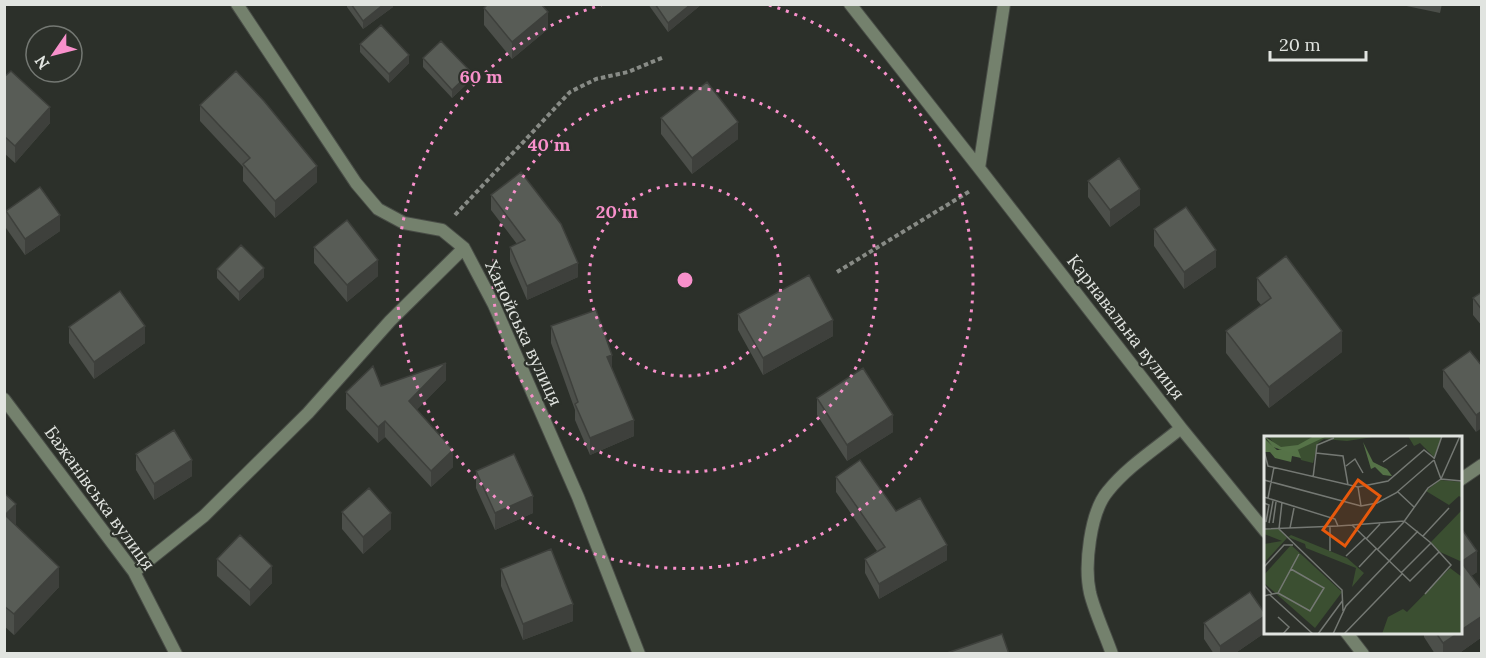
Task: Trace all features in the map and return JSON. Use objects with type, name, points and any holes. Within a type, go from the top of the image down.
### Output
[{"type":"street","name":"Ханойська вулиця","points":[[237,4],[356,183],[378,209],[404,223],[442,230],[464,248],[494,305],[579,497],[639,654]]},
{"type":"street","name":"Карнавальна вулиця","points":[[850,4],[1181,428],[1129,470],[1106,492],[1094,519],[1088,556],[1090,592],[1112,654]]},
{"type":"street","points":[[979,168],[1004,4]]},
{"type":"street","points":[[135,573],[204,516],[308,414],[390,321],[464,248]]},
{"type":"street","name":"Бажанівська вулиця","points":[[4,399],[135,573],[176,654]]},
{"type":"street","points":[[1181,428],[1264,530]]},
{"type":"street","points":[[1462,479],[1482,465]]},
{"type":"street","points":[[1347,634],[1363,654]]},
{"type":"path","points":[[442,230],[570,92],[596,79],[628,72],[664,57]]},
{"type":"path","points":[[837,272],[989,180]]},
{"type":"building","points":[[351,4],[384,4],[363,21]]},
{"type":"building","points":[[488,4],[541,4],[548,12],[512,42],[484,8]]},
{"type":"building","points":[[655,4],[691,4],[668,23]]},
{"type":"building","points":[[381,25],[409,55],[389,74],[360,44]]},
{"type":"building","points":[[441,41],[471,72],[452,90],[423,58]]},
{"type":"building","points":[[11,71],[50,107],[15,146],[4,136],[4,77]]},
{"type":"building","points":[[236,71],[264,101],[317,166],[275,201],[243,164],[250,158],[200,105]]},
{"type":"building","points":[[707,82],[738,122],[692,158],[661,118]]},
{"type":"building","points":[[1119,158],[1140,189],[1110,210],[1088,181]]},
{"type":"building","points":[[521,172],[561,224],[578,263],[527,286],[510,247],[525,240],[491,195]]},
{"type":"building","points":[[40,187],[60,215],[25,239],[6,211]]},
{"type":"building","points":[[1186,207],[1216,250],[1184,272],[1154,229]]},
{"type":"building","points":[[347,220],[378,260],[347,285],[314,247]]},
{"type":"building","points":[[241,245],[264,268],[239,292],[217,269]]},
{"type":"building","points":[[1286,256],[1342,331],[1269,387],[1226,331],[1271,298],[1257,278]]},
{"type":"building","points":[[809,275],[833,320],[763,358],[738,314]]},
{"type":"building","points":[[120,291],[145,326],[94,362],[69,327]]},
{"type":"building","points":[[1482,292],[1482,310],[1473,298]]},
{"type":"building","points":[[596,310],[612,355],[607,357],[634,420],[590,438],[575,404],[578,402],[551,326]]},
{"type":"building","points":[[1470,351],[1482,366],[1482,411],[1476,415],[1443,370]]},
{"type":"building","points":[[446,363],[409,401],[453,450],[431,471],[385,421],[378,427],[346,392],[373,366],[381,386]]},
{"type":"building","points":[[863,368],[893,415],[847,445],[817,398]]},
{"type":"building","points":[[174,430],[192,460],[154,484],[136,454]]},
{"type":"building","points":[[514,454],[533,496],[495,513],[476,471]]},
{"type":"building","points":[[860,460],[896,511],[920,498],[947,545],[879,584],[865,559],[885,547],[836,477]]},
{"type":"building","points":[[369,488],[391,513],[363,537],[342,512]]},
{"type":"building","points":[[4,493],[16,504],[5,515],[59,567],[14,614],[4,606]]},
{"type":"building","points":[[1462,529],[1477,551],[1462,561]]},
{"type":"building","points":[[240,535],[272,566],[250,590],[217,559]]},
{"type":"building","points":[[551,549],[573,604],[523,624],[501,569]]},
{"type":"building","points":[[1462,563],[1482,590],[1482,616],[1462,629]]},
{"type":"building","points":[[1250,592],[1264,612],[1264,616],[1220,646],[1204,623]]},
{"type":"building","points":[[1002,634],[1009,654],[944,654]]},
{"type":"building","points":[[1437,634],[1456,634],[1443,643]]}]
